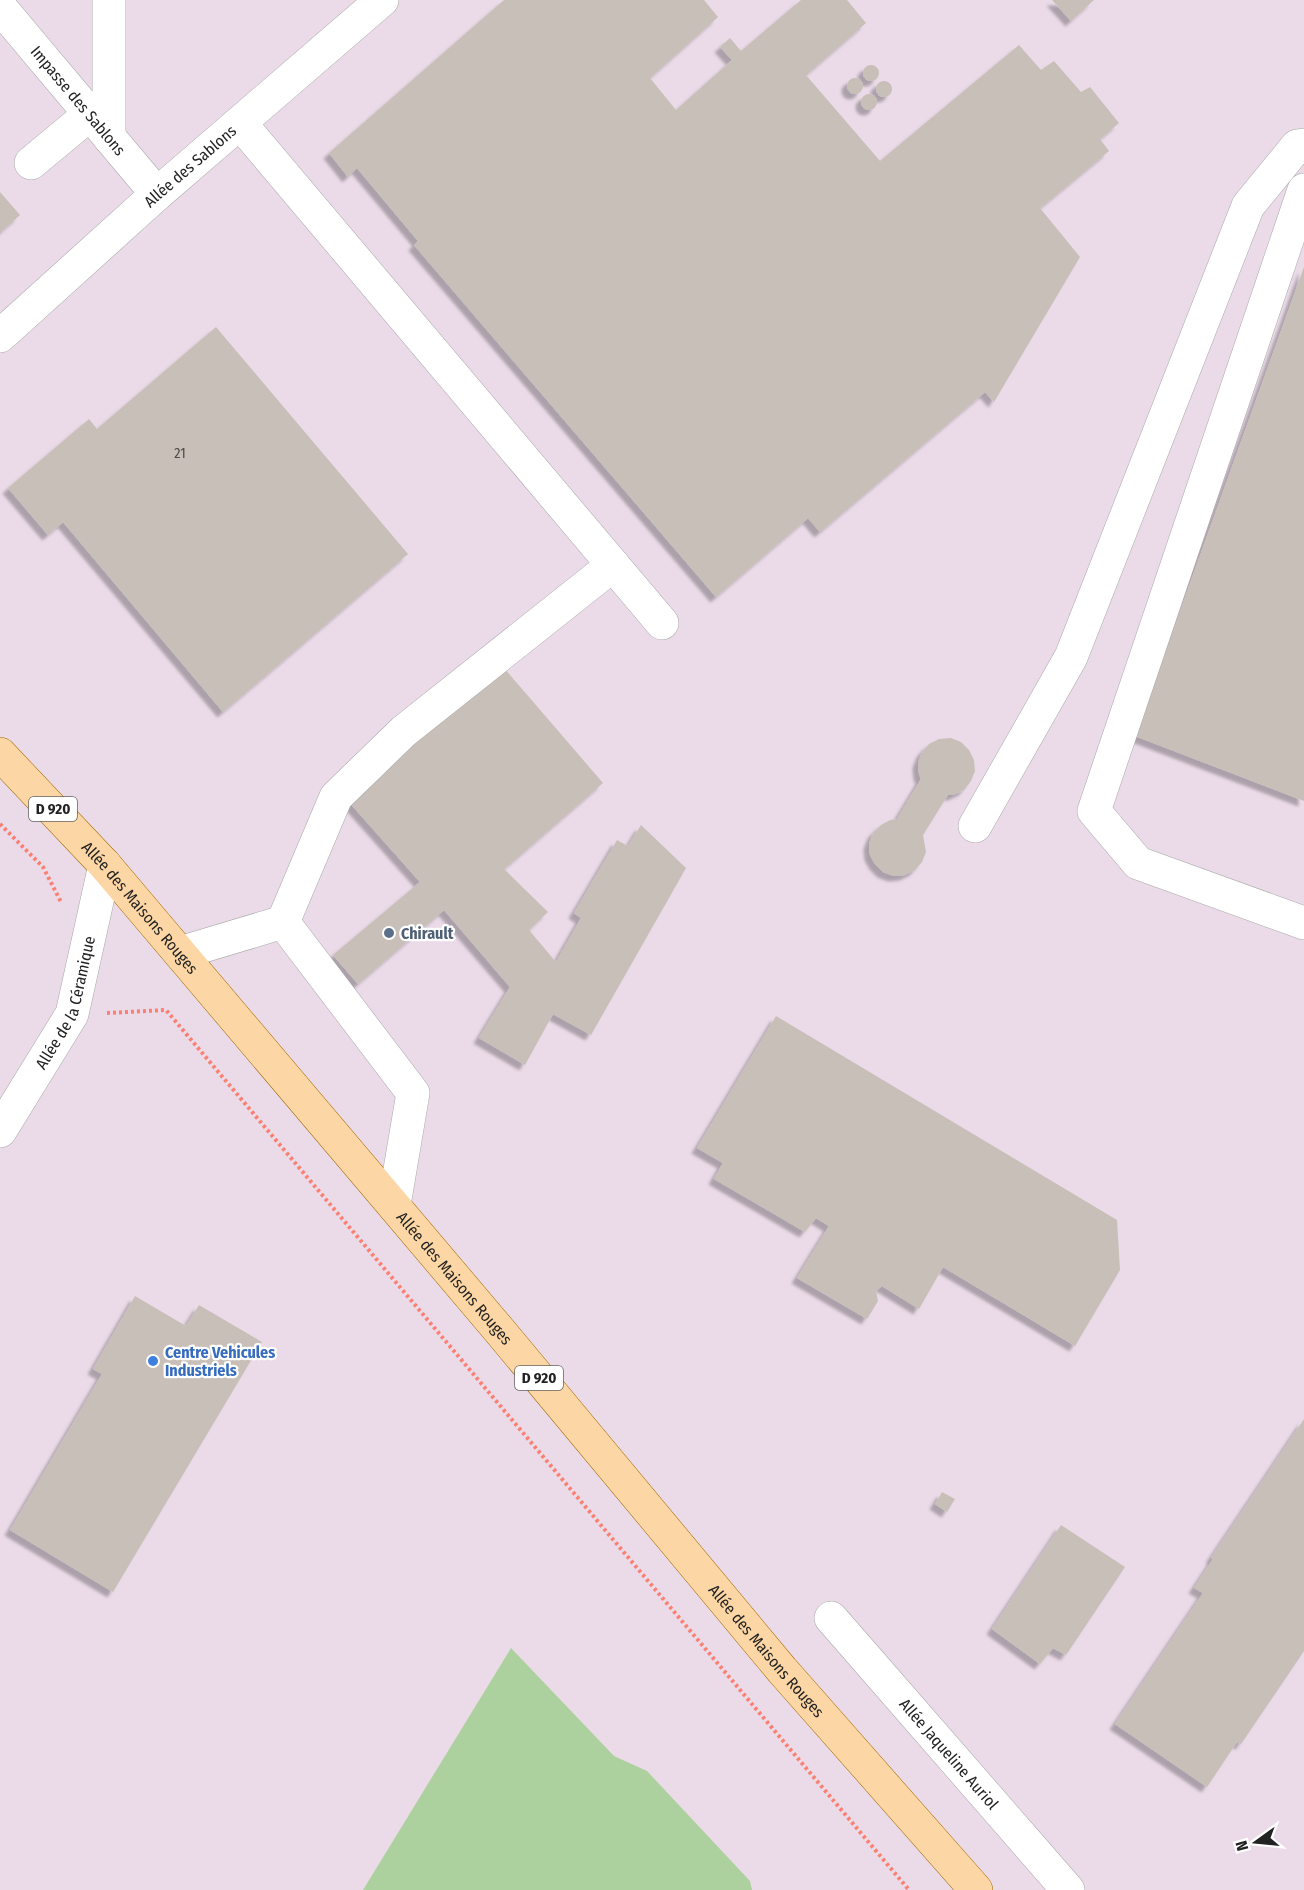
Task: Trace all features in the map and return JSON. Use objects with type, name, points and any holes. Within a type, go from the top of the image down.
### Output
[{"type":"main road","name":"Allée des Maisons Rouges","points":[[0,754],[105,864],[782,1670],[976,1890]]},
{"type":"street","points":[[31,163],[100,125],[109,0]]},
{"type":"street","name":"Allée des Sablons","points":[[0,336],[157,194],[382,0]]},
{"type":"street","name":"Impasse des Sablons","points":[[0,7],[157,194]]},
{"type":"street","points":[[240,123],[662,623]]},
{"type":"street","points":[[975,826],[1071,657],[1248,206],[1297,146],[1304,145]]},
{"type":"street","points":[[1304,190],[1095,811],[1138,863],[1304,923]]},
{"type":"street","points":[[283,922],[336,797],[404,731],[613,565]]},
{"type":"street","name":"Allée de la Céramique","points":[[0,1131],[72,1014],[105,864]]},
{"type":"street","points":[[180,953],[283,922]]},
{"type":"street","points":[[283,922],[413,1093],[394,1206]]},
{"type":"street","name":"Allée Jaqueline Auriol","points":[[831,1618],[1068,1890]]},
{"type":"path","points":[[0,824],[42,867],[64,908]]},
{"type":"path","points":[[72,1014],[166,1010],[909,1890]]},
{"type":"shaded area","points":[[0,0],[1304,0],[1304,1890],[0,1890]]},
{"type":"green space","points":[[511,1648],[614,1756],[647,1771],[750,1881],[752,1890],[363,1890]]},
{"type":"building","points":[[504,0],[704,0],[718,17],[650,78],[676,110],[732,60],[720,47],[730,38],[741,51],[801,0],[847,0],[866,23],[806,75],[880,161],[1019,45],[1041,70],[1054,61],[1081,92],[1090,87],[1119,123],[1100,139],[1109,151],[1040,208],[1080,257],[994,402],[985,392],[820,532],[808,518],[716,597],[414,245],[418,241],[357,168],[348,177],[329,153]]},
{"type":"building","points":[[1052,0],[1094,0],[1071,21]]},
{"type":"building","points":[[871,65],[879,73],[871,81],[863,73]]},
{"type":"building","points":[[855,78],[863,86],[855,94],[847,86]]},
{"type":"building","points":[[884,81],[892,89],[884,97],[876,89]]},
{"type":"building","points":[[869,94],[877,102],[869,110],[861,102]]},
{"type":"building","points":[[0,192],[20,215],[0,233]]},
{"type":"building","points":[[1304,267],[1304,801],[1135,736]]},
{"type":"building","points":[[216,327],[408,554],[223,712],[63,522],[48,535],[8,488],[89,419],[97,429]]},
{"type":"building","points":[[504,668],[603,783],[504,869],[548,912],[529,930],[556,962],[581,918],[574,913],[617,840],[628,846],[641,825],[686,868],[591,1035],[553,1014],[525,1065],[479,1038],[510,987],[444,910],[358,984],[333,955],[420,882],[348,801]]},
{"type":"building","points":[[951,738],[961,742],[969,750],[974,760],[975,771],[971,781],[964,790],[948,795],[923,835],[926,852],[922,862],[915,870],[905,875],[894,876],[883,872],[870,855],[869,844],[873,833],[881,825],[897,819],[921,779],[918,763],[922,752],[929,744],[939,739]]},
{"type":"building","points":[[776,1016],[1117,1220],[1120,1270],[1075,1346],[943,1267],[919,1309],[882,1286],[876,1291],[878,1301],[867,1319],[797,1278],[829,1226],[816,1218],[805,1232],[714,1179],[723,1163],[697,1148]]},
{"type":"building","points":[[135,1296],[186,1326],[199,1305],[262,1342],[113,1592],[10,1530],[102,1374],[93,1369]]},
{"type":"building","points":[[1304,1419],[1304,1651],[1241,1744],[1237,1742],[1207,1787],[1115,1724],[1203,1593],[1194,1588],[1213,1559],[1211,1558]]},
{"type":"building","points":[[942,1492],[955,1499],[947,1512],[935,1504]]},
{"type":"building","points":[[1061,1525],[1125,1567],[1066,1655],[1053,1648],[1040,1664],[992,1629]]},
{"type":"place","name":"Chirault","points":[[389,933]]},
{"type":"place","name":"Centre Vehicules Industriels","points":[[153,1361]]}]
